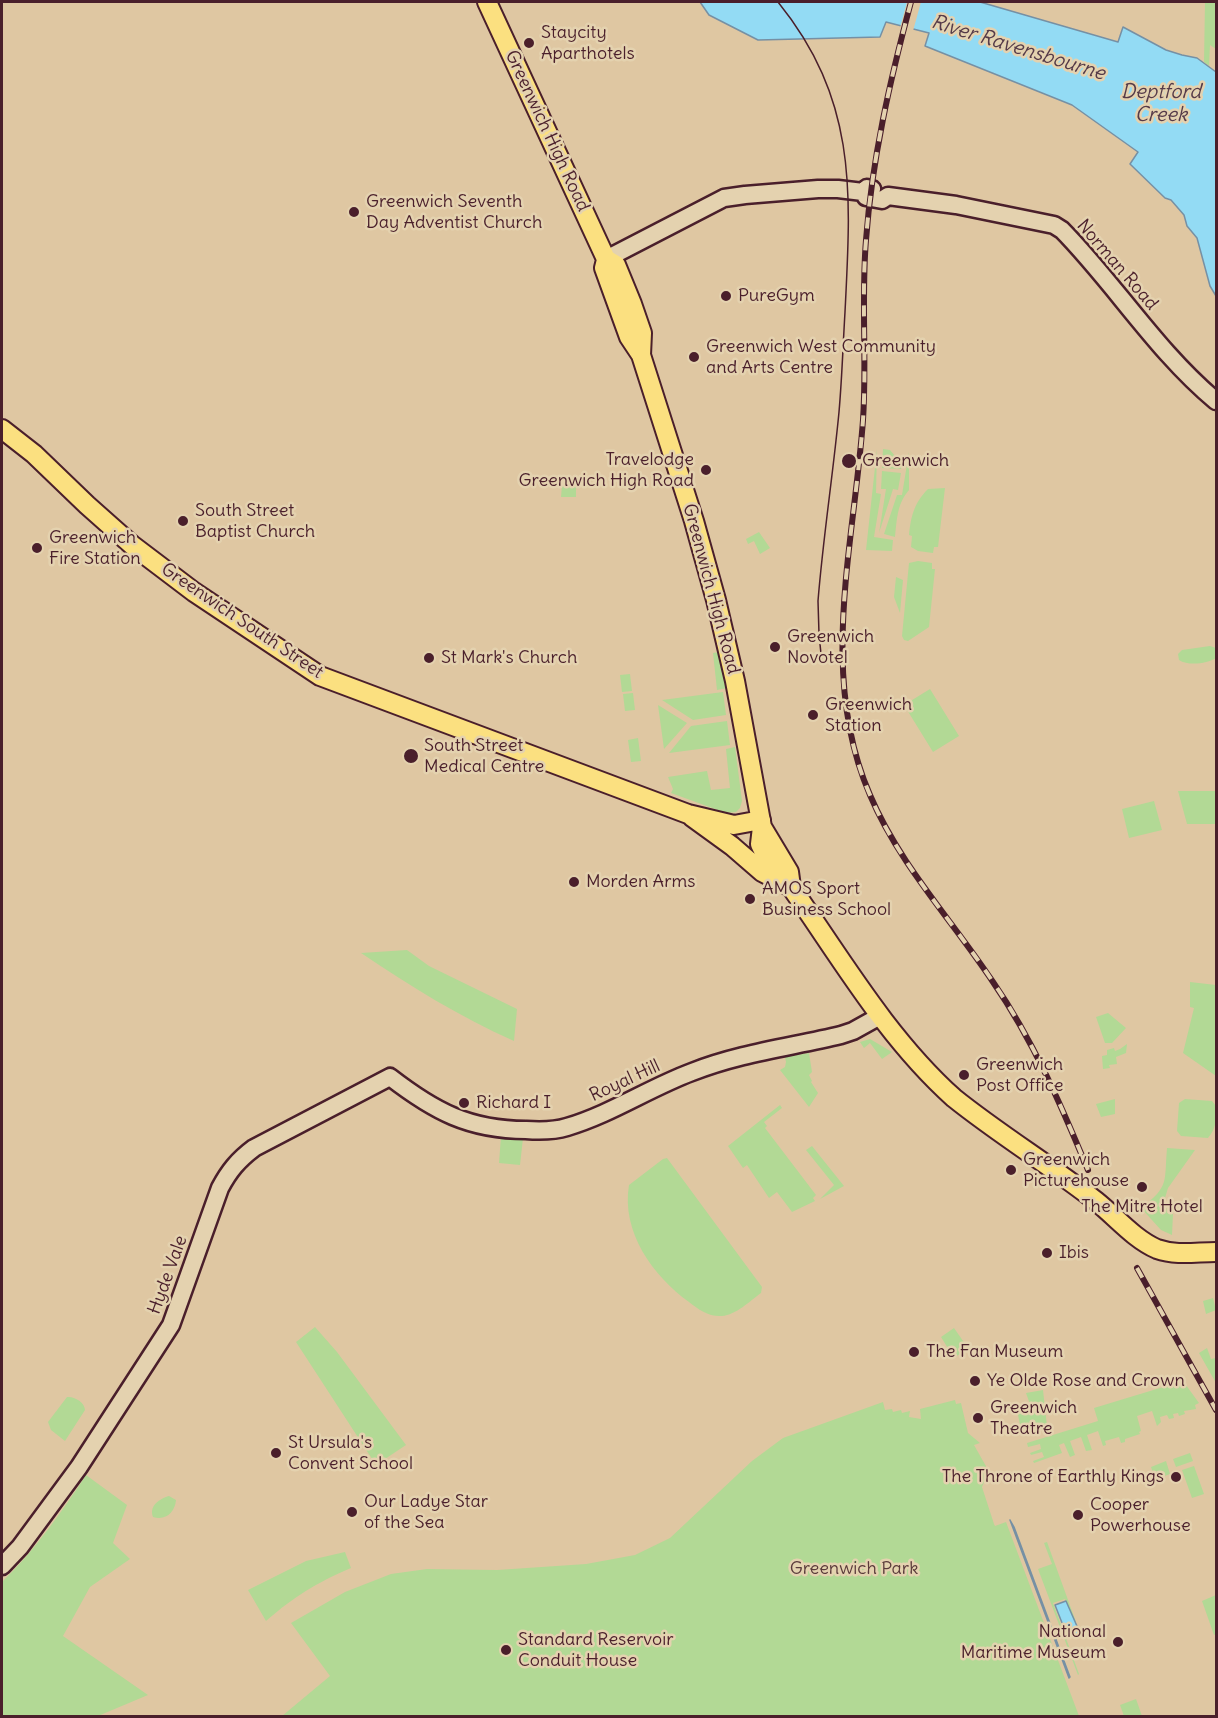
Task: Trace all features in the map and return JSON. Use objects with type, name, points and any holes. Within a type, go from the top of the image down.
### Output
[{"type":"main road","name":"Greenwich High Road","points":[[487,2],[606,259],[616,265],[642,333],[641,355],[694,521],[733,669],[761,830],[789,872],[785,884],[880,1016],[917,1061],[954,1098],[1089,1196],[1155,1248],[1184,1254],[1216,1252]]},
{"type":"main road","name":"Norman Road","points":[[606,259],[724,198],[818,189],[863,192],[867,188],[884,190],[888,196],[956,206],[1054,225],[1062,230],[1138,319],[1216,401]]},
{"type":"main road","name":"Greenwich South Street","points":[[2,429],[33,454],[140,552],[222,611],[320,676],[688,814],[761,830]]},
{"type":"main road","name":"Greenwich South Street","points":[[688,814],[732,846],[762,872],[785,884]]},
{"type":"main road","points":[[732,846],[750,847],[761,830]]},
{"type":"main road","name":"Royal Hill","points":[[390,1077],[418,1098],[451,1117],[497,1129],[554,1130],[608,1112],[692,1072],[752,1053],[842,1035],[880,1016]]},
{"type":"main road","name":"Hyde Vale","points":[[2,1566],[43,1519],[171,1325],[220,1188],[229,1171],[238,1160],[254,1148],[390,1077]]},
{"type":"green space","points":[[1205,2],[1216,2],[1216,49],[1210,45],[1209,66],[1204,62]]},
{"type":"green space","points":[[877,449],[876,493],[881,494],[874,537],[893,540],[892,551],[866,550]]},
{"type":"green space","points":[[883,449],[890,450],[895,456],[903,457],[901,469],[882,468]]},
{"type":"green space","points":[[909,452],[909,490],[900,506],[895,537],[884,534],[897,495],[902,495]]},
{"type":"green space","points":[[882,471],[901,473],[898,490],[893,489],[879,533],[886,489],[881,489]]},
{"type":"green space","points":[[573,482],[576,487],[576,497],[561,497],[562,485]]},
{"type":"green space","points":[[945,488],[938,547],[934,547],[933,553],[918,551],[911,547],[912,536],[909,535],[914,510],[919,499],[928,489]]},
{"type":"green space","points":[[759,532],[770,548],[760,554],[754,541],[748,544],[746,539]]},
{"type":"green space","points":[[918,561],[932,563],[932,569],[935,569],[929,627],[908,641],[902,636],[909,563]]},
{"type":"green space","points":[[896,577],[903,580],[900,613],[894,597]]},
{"type":"green space","points":[[1210,646],[1216,648],[1216,658],[1212,660],[1192,664],[1179,660],[1178,654],[1182,650]]},
{"type":"green space","points":[[719,652],[727,688],[717,690],[713,653]]},
{"type":"green space","points":[[630,674],[632,691],[622,692],[620,675]]},
{"type":"green space","points":[[930,689],[959,736],[933,752],[904,705]]},
{"type":"green space","points":[[723,692],[726,715],[693,720],[662,700]]},
{"type":"green space","points":[[633,693],[635,710],[625,711],[623,694]]},
{"type":"green space","points":[[658,705],[687,723],[664,749]]},
{"type":"green space","points":[[727,721],[730,745],[669,753],[691,726]]},
{"type":"green space","points":[[638,738],[641,761],[631,762],[628,740]]},
{"type":"green space","points":[[735,747],[742,801],[736,812],[726,813],[671,793],[673,789],[668,777],[707,771],[711,790],[730,788],[726,749]]},
{"type":"green space","points":[[1178,791],[1216,791],[1216,824],[1187,824]]},
{"type":"green space","points":[[1154,801],[1162,830],[1129,838],[1122,809]]},
{"type":"green space","points":[[407,950],[429,966],[517,1009],[514,1041],[474,1022],[361,953]]},
{"type":"green space","points":[[1190,982],[1216,985],[1216,1076],[1183,1053],[1194,1008],[1190,1007]]},
{"type":"green space","points":[[1108,1013],[1126,1028],[1112,1043],[1105,1043],[1096,1017]]},
{"type":"green space","points":[[870,1039],[892,1052],[882,1059],[870,1043],[864,1048],[860,1042]]},
{"type":"green space","points":[[1127,1044],[1126,1053],[1116,1057],[1117,1064],[1103,1069],[1102,1056],[1107,1055],[1107,1050],[1114,1048],[1115,1051]]},
{"type":"green space","points":[[809,1053],[812,1072],[809,1075],[818,1093],[809,1107],[780,1070],[785,1067],[785,1057]]},
{"type":"green space","points":[[1115,1099],[1115,1114],[1101,1117],[1096,1104]]},
{"type":"green space","points":[[1185,1099],[1212,1101],[1216,1106],[1215,1124],[1208,1138],[1181,1136],[1177,1131],[1179,1103]]},
{"type":"green space","points":[[780,1105],[782,1108],[764,1122],[767,1126],[765,1128],[816,1195],[813,1198],[815,1201],[792,1212],[777,1192],[769,1198],[747,1165],[743,1168],[728,1146]]},
{"type":"green space","points":[[501,1136],[523,1138],[520,1165],[499,1163]]},
{"type":"green space","points":[[812,1146],[844,1186],[820,1199],[834,1185],[806,1150]]},
{"type":"green space","points":[[1167,1148],[1195,1150],[1168,1188],[1165,1198],[1167,1213],[1173,1214],[1172,1235],[1161,1230],[1141,1208],[1157,1194],[1164,1182]]},
{"type":"green space","points":[[667,1158],[762,1287],[761,1293],[732,1313],[722,1316],[708,1314],[689,1302],[652,1266],[635,1236],[628,1202],[629,1185]]},
{"type":"green space","points":[[1213,1298],[1216,1310],[1206,1314],[1203,1301]]},
{"type":"green space","points":[[315,1327],[337,1352],[406,1445],[376,1465],[296,1342]]},
{"type":"green space","points":[[954,1328],[968,1348],[954,1358],[941,1337]]},
{"type":"green space","points":[[1207,1348],[1211,1359],[1216,1358],[1216,1383],[1199,1353]]},
{"type":"green space","points":[[1183,1381],[1199,1403],[1195,1405],[1196,1409],[1184,1411],[1185,1414],[1179,1416],[1178,1413],[1173,1414],[1174,1418],[1169,1419],[1167,1415],[1160,1417],[1161,1422],[1157,1426],[1152,1411],[1137,1416],[1140,1434],[1125,1439],[1125,1442],[1121,1443],[1119,1437],[1105,1441],[1106,1445],[1103,1446],[1098,1431],[1087,1435],[1092,1450],[1086,1451],[1081,1437],[1070,1441],[1075,1455],[1070,1457],[1064,1443],[1059,1445],[1062,1453],[1034,1463],[1033,1461],[1044,1457],[1042,1452],[1031,1455],[1030,1453],[1041,1449],[1040,1444],[1028,1447],[1027,1443],[1098,1421],[1094,1408]]},
{"type":"green space","points":[[1043,1390],[1047,1426],[1021,1430],[1017,1410],[1031,1407],[1026,1393]]},
{"type":"green space","points":[[67,1397],[79,1400],[85,1410],[65,1441],[51,1430],[48,1422]]},
{"type":"green space","name":"Greenwich Park","points":[[955,1400],[956,1404],[961,1403],[968,1433],[980,1443],[974,1445],[991,1475],[982,1487],[994,1524],[995,1526],[1006,1522],[1079,1716],[282,1716],[330,1676],[291,1623],[345,1592],[391,1574],[427,1569],[497,1570],[586,1564],[635,1555],[670,1538],[752,1461],[783,1438],[883,1402],[885,1410],[892,1409],[893,1412],[901,1410],[902,1413],[910,1411],[909,1417],[921,1419],[920,1409]]},
{"type":"green space","points":[[1190,1453],[1193,1461],[1176,1467],[1173,1459]]},
{"type":"green space","points":[[1166,1461],[1170,1474],[1157,1479],[1156,1482],[1151,1467]]},
{"type":"green space","points":[[1194,1466],[1204,1494],[1192,1498],[1182,1470]]},
{"type":"green space","points":[[86,1475],[127,1505],[113,1543],[130,1559],[90,1587],[63,1636],[148,1695],[98,1716],[2,1716],[2,1582],[47,1531]]},
{"type":"green space","points":[[169,1496],[176,1500],[172,1512],[166,1517],[153,1517],[152,1510],[156,1504]]},
{"type":"green space","points":[[1047,1542],[1076,1622],[1074,1623],[1065,1599],[1053,1603],[1078,1675],[1038,1569],[1052,1564],[1044,1543]]},
{"type":"green space","points":[[345,1552],[351,1568],[306,1591],[266,1621],[248,1590],[306,1561]]},
{"type":"green space","points":[[1216,1595],[1216,1634],[1214,1635],[1202,1601]]},
{"type":"green space","points":[[1136,1699],[1142,1716],[1124,1716],[1120,1705]]},
{"type":"water","name":"Deptford Creek","points":[[700,2],[980,2],[1118,42],[1123,27],[1166,50],[1197,58],[1216,72],[1216,296],[1210,286],[1197,238],[1187,226],[1184,215],[1171,200],[1165,198],[1130,164],[1138,152],[1072,105],[925,46],[929,33],[886,22],[880,37],[758,40],[709,15]]},
{"type":"water","points":[[1010,1520],[1014,1527],[1069,1678]]},
{"type":"water","points":[[1066,1601],[1080,1633],[1068,1638],[1055,1605]]},
{"type":"pier","points":[[907,2],[921,2],[913,31],[900,28]]},
{"type":"tram line","points":[[778,2],[804,39],[823,75],[836,112],[844,149],[848,187],[847,268],[840,399],[818,601],[822,664]]},
{"type":"railway","points":[[911,2],[883,120],[869,210],[865,262],[863,420],[844,609],[843,657],[846,703],[854,750],[870,795],[882,820],[911,868],[977,959],[1021,1027],[1057,1097],[1088,1170]]},
{"type":"railway","points":[[1137,1268],[1216,1410]]},
{"type":"place","name":"Staycity Aparthotels","points":[[529,43]]},
{"type":"place","name":"Greenwich Seventh Day Adventist Church","points":[[354,212]]},
{"type":"place","name":"PureGym","points":[[726,296]]},
{"type":"place","name":"Greenwich West Community and Arts Centre","points":[[694,357]]},
{"type":"place","name":"Greenwich","points":[[849,461]]},
{"type":"place","name":"Travelodge Greenwich High Road","points":[[706,470]]},
{"type":"place","name":"South Street Baptist Church","points":[[183,521]]},
{"type":"place","name":"Greenwich Fire Station","points":[[37,548]]},
{"type":"place","name":"Greenwich Novotel","points":[[775,647]]},
{"type":"place","name":"St Mark's Church","points":[[429,658]]},
{"type":"place","name":"Greenwich Station","points":[[813,715]]},
{"type":"place","name":"South Street Medical Centre","points":[[411,756]]},
{"type":"place","name":"Morden Arms","points":[[574,882]]},
{"type":"place","name":"AMOS Sport Business School","points":[[750,899]]},
{"type":"place","name":"Greenwich Post Office","points":[[964,1075]]},
{"type":"place","name":"Richard I","points":[[464,1103]]},
{"type":"place","name":"Greenwich Picturehouse","points":[[1011,1170]]},
{"type":"place","name":"The Mitre Hotel","points":[[1142,1187]]},
{"type":"place","name":"Ibis","points":[[1047,1253]]},
{"type":"place","name":"The Fan Museum","points":[[914,1352]]},
{"type":"place","name":"Ye Olde Rose and Crown","points":[[975,1381]]},
{"type":"place","name":"Greenwich Theatre","points":[[978,1418]]},
{"type":"place","name":"St Ursula's Convent School","points":[[276,1453]]},
{"type":"place","name":"The Throne of Earthly Kings","points":[[1176,1477]]},
{"type":"place","name":"Our Ladye Star of the Sea","points":[[352,1512]]},
{"type":"place","name":"Cooper Powerhouse","points":[[1078,1515]]},
{"type":"place","name":"National Maritime Museum","points":[[1118,1642]]},
{"type":"place","name":"Standard Reservoir Conduit House","points":[[506,1650]]},
{"type":"water label","name":"River Ravensbourne","points":[[1018,48]]}]
